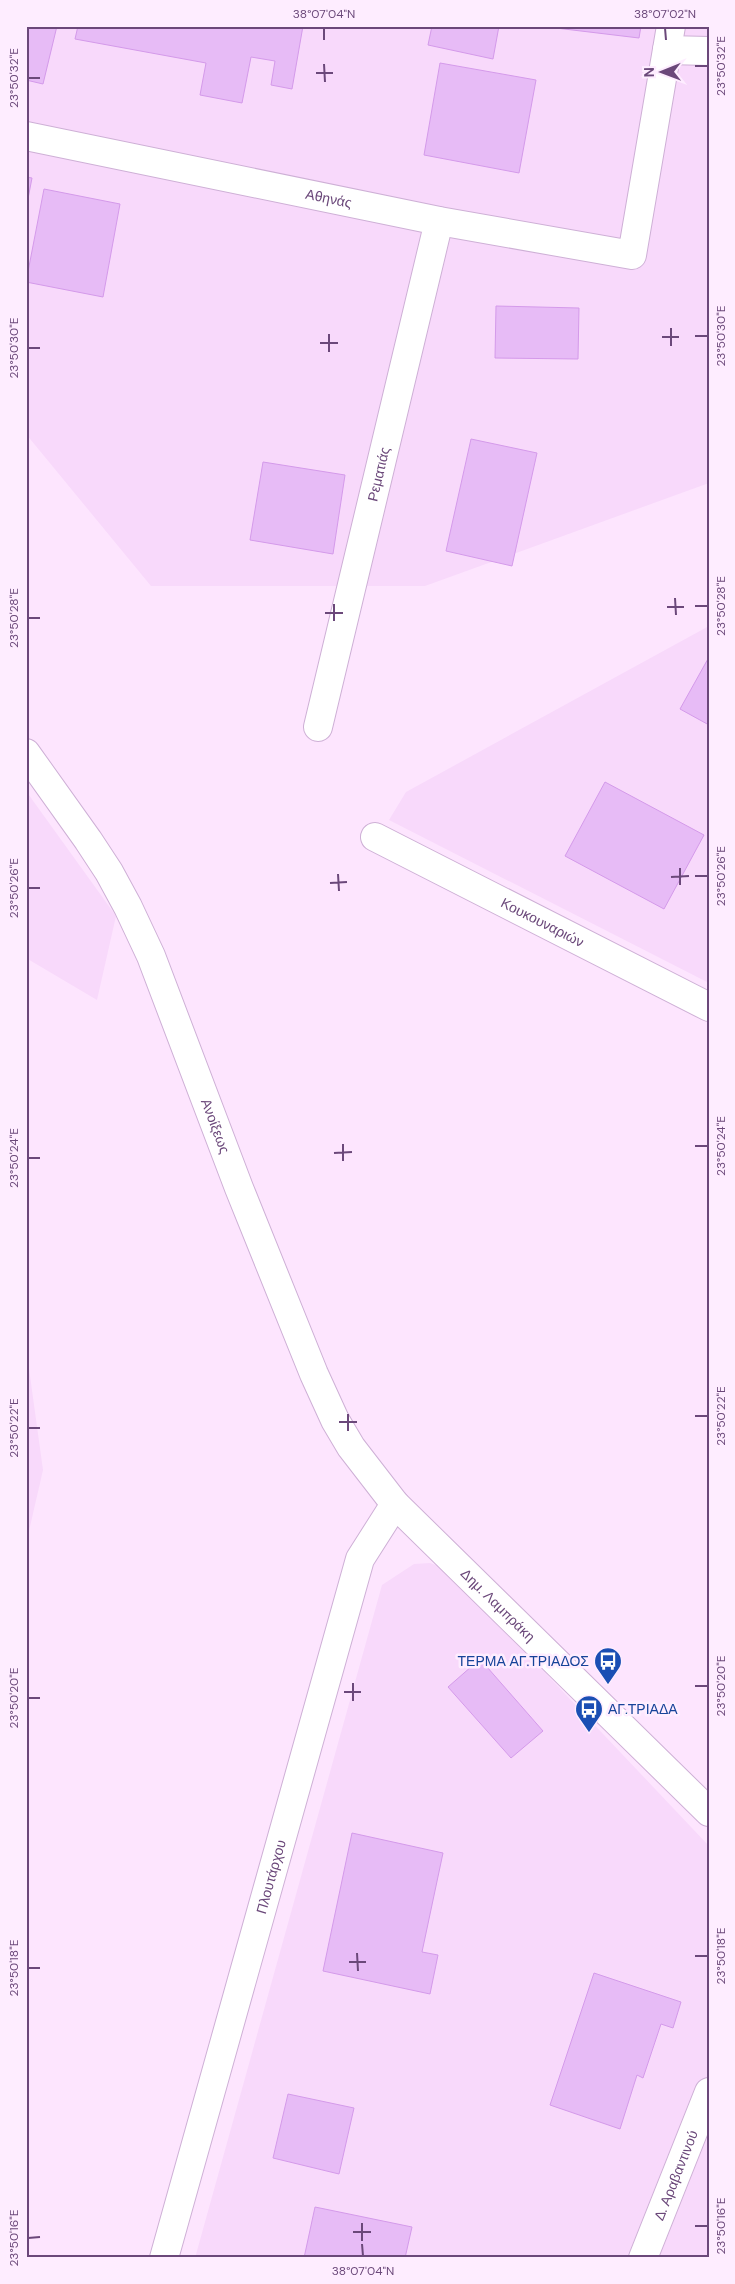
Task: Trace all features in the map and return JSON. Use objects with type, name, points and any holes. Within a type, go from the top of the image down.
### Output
[{"type":"street","points":[[669,38],[709,51]]},
{"type":"street","name":"Αθηνάς","points":[[26,136],[439,221],[632,255],[669,38]]},
{"type":"street","name":"Ρεματιάς","points":[[318,727],[439,221]]},
{"type":"street","name":"Ανοίξεως","points":[[26,753],[109,872],[136,923],[152,956],[238,1188],[314,1374],[335,1420],[351,1447],[395,1504]]},
{"type":"street","name":"Κουκουναριών","points":[[374,838],[709,1007]]},
{"type":"street","name":"Δημ. Λαμπράκη","points":[[395,1504],[709,1812]]},
{"type":"street","name":"Πλουτάρχου","points":[[164,2258],[360,1559],[395,1504]]},
{"type":"street","name":"Δ. Αραβαντινού","points":[[643,2258],[709,2092]]},
{"type":"shaded area","points":[[26,26],[709,26],[709,483],[425,586],[151,586],[26,434]]},
{"type":"shaded area","points":[[709,626],[709,983],[389,820],[406,792]]},
{"type":"shaded area","points":[[26,791],[116,916],[97,1000],[26,958]]},
{"type":"shaded area","points":[[26,1347],[43,1470],[26,1544]]},
{"type":"shaded area","points":[[430,1563],[447,1569],[709,1846],[709,2258],[195,2258],[382,1585],[414,1564]]},
{"type":"building","points":[[26,26],[57,26],[43,84],[26,80]]},
{"type":"building","points":[[78,26],[303,26],[292,89],[271,85],[275,61],[251,57],[242,103],[200,95],[206,63],[75,39]]},
{"type":"building","points":[[432,26],[499,26],[493,59],[428,45]]},
{"type":"building","points":[[556,26],[641,26],[639,38],[556,28]]},
{"type":"building","points":[[440,63],[536,80],[519,173],[424,155]]},
{"type":"building","points":[[26,177],[32,178],[26,209]]},
{"type":"building","points":[[44,189],[120,204],[103,297],[26,282]]},
{"type":"building","points":[[496,306],[579,308],[578,359],[495,358]]},
{"type":"building","points":[[471,439],[537,453],[512,566],[446,551]]},
{"type":"building","points":[[263,462],[345,475],[333,554],[250,540]]},
{"type":"building","points":[[709,657],[709,725],[680,709]]},
{"type":"building","points":[[605,782],[704,835],[664,909],[565,856]]},
{"type":"building","points":[[480,1659],[543,1731],[511,1758],[448,1687]]},
{"type":"building","points":[[352,1833],[443,1853],[422,1952],[438,1955],[430,1994],[323,1971]]},
{"type":"building","points":[[594,1973],[681,2002],[673,2028],[661,2024],[643,2078],[637,2075],[620,2129],[550,2105]]},
{"type":"building","points":[[288,2094],[354,2108],[339,2174],[273,2158]]},
{"type":"building","points":[[315,2207],[412,2227],[405,2258],[304,2258]]},
{"type":"place","name":"ΤΕΡΜΑ ΑΓ.ΤΡΙΑΔΟΣ","points":[[608,1685]]},
{"type":"place","name":"ΑΓ.ΤΡΙΑΔΑ","points":[[589,1733]]}]
